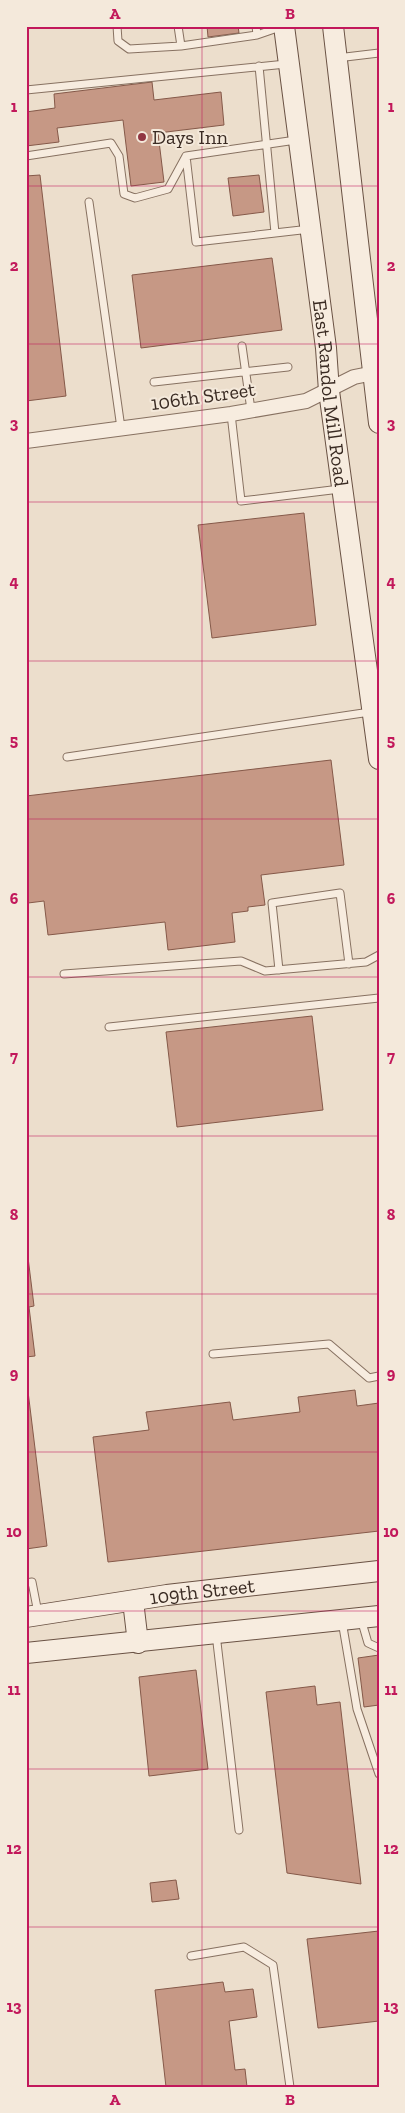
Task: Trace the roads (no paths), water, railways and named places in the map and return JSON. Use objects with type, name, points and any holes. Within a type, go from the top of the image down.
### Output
[{"type":"main road","name":"East Randol Mill Road","points":[[284,26],[326,348],[328,391],[379,760]]},
{"type":"main road","points":[[333,26],[376,372],[379,423]]},
{"type":"main road","name":"109th Street","points":[[32,1617],[133,1601],[379,1571]]},
{"type":"main road","points":[[133,1601],[138,1643]]},
{"type":"main road","points":[[26,1653],[138,1643],[360,1618]]},
{"type":"street","name":"106th Street","points":[[26,441],[231,414],[306,401],[354,377],[376,372]]},
{"type":"lane","points":[[116,26],[118,41],[129,49],[180,46],[257,35],[284,26]]},
{"type":"lane","points":[[178,26],[180,46]]},
{"type":"lane","points":[[256,26],[257,35]]},
{"type":"lane","points":[[337,58],[379,53]]},
{"type":"lane","points":[[26,90],[289,63]]},
{"type":"lane","points":[[259,66],[275,233]]},
{"type":"lane","points":[[186,156],[298,140]]},
{"type":"lane","points":[[26,156],[111,143],[119,156],[124,194],[135,198],[168,189],[186,156]]},
{"type":"lane","points":[[186,156],[196,242],[310,229]]},
{"type":"lane","points":[[89,202],[121,428]]},
{"type":"lane","points":[[242,346],[251,410]]},
{"type":"lane","points":[[154,382],[288,367]]},
{"type":"lane","points":[[231,414],[241,502],[342,488]]},
{"type":"lane","points":[[67,758],[373,711]]},
{"type":"lane","points":[[279,970],[272,903],[340,893],[349,964]]},
{"type":"lane","points":[[64,974],[241,961],[265,971],[366,962],[379,955]]},
{"type":"lane","points":[[109,1027],[379,998]]},
{"type":"lane","points":[[213,1354],[329,1344],[369,1378],[379,1376]]},
{"type":"lane","points":[[26,1583],[32,1582],[32,1617]]},
{"type":"lane","points":[[360,1618],[368,1643],[379,1648]]},
{"type":"lane","points":[[360,1618],[357,1709],[379,1774]]},
{"type":"lane","points":[[216,1634],[239,1830]]},
{"type":"lane","points":[[191,1956],[244,1947],[273,1965],[290,2087]]},
{"type":"place","name":"Days Inn","points":[[142,137]]}]
